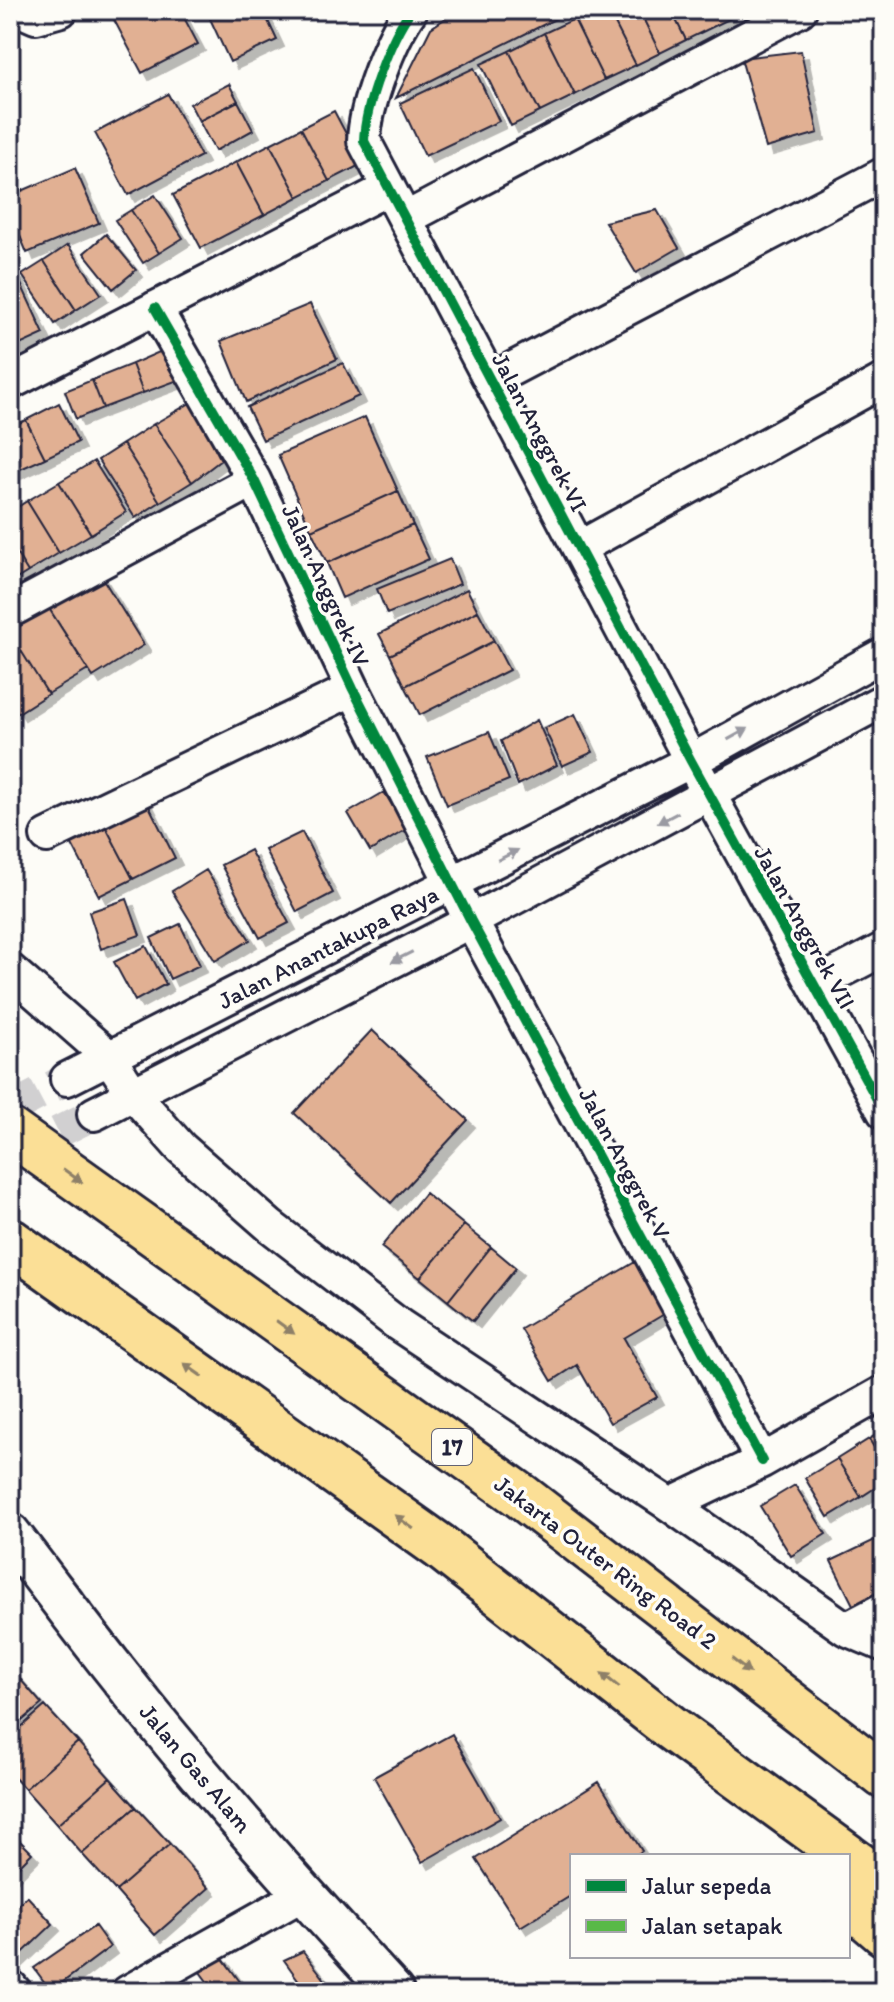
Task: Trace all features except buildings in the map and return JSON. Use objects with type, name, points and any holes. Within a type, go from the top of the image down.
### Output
[{"type":"highway","name":"Jakarta Outer Ring Road 2","points":[[10,1131],[521,1496],[884,1776]]},
{"type":"highway","points":[[10,1241],[439,1546],[671,1728],[845,1854]]},
{"type":"highway","points":[[671,1728],[799,1854]]},
{"type":"highway","points":[[850,1858],[884,1883]]},
{"type":"highway","points":[[850,1904],[884,1933]]},
{"type":"street","points":[[20,10],[36,17],[61,10]]},
{"type":"street","name":"Jalan Anggrek VI","points":[[411,10],[393,43],[364,120],[364,141],[691,761]]},
{"type":"street","points":[[405,219],[800,10]]},
{"type":"street","points":[[491,380],[884,174]]},
{"type":"street","points":[[10,383],[389,188]]},
{"type":"street","name":"Jalan Anggrek IV","points":[[155,308],[254,480],[353,689],[453,884]]},
{"type":"street","points":[[579,548],[884,380]]},
{"type":"street","points":[[10,611],[254,480]]},
{"type":"street","name":"Jalan Anantakupa Raya","points":[[67,1079],[691,761],[884,654]]},
{"type":"street","points":[[47,836],[353,689]]},
{"type":"street","name":"Jalan Anantakupa Raya","points":[[94,1114],[471,921],[884,700]]},
{"type":"street","name":"Jalan Anggrek VII","points":[[691,761],[884,1112]]},
{"type":"street","name":"Jalan Anggrek V","points":[[453,884],[762,1461]]},
{"type":"street","points":[[815,985],[884,949]]},
{"type":"street","points":[[10,970],[109,1057],[133,1094],[181,1148],[270,1226],[399,1325],[670,1505],[846,1629],[884,1645]]},
{"type":"street","points":[[670,1505],[762,1461],[884,1392]]},
{"type":"street","name":"Jalan Gas Alam","points":[[10,1534],[114,1669],[303,1894],[393,1992]]},
{"type":"street","points":[[846,1629],[884,1609]]},
{"type":"street","points":[[128,1992],[303,1894]]},
{"type":"street","points":[[10,1986],[15,1992]]},
{"type":"waterway","points":[[817,1992],[823,1988]]},
{"type":"tunnel","points":[[10,1109],[67,1079]]},
{"type":"tunnel","points":[[15,1154],[94,1114]]},
{"type":"marked path","points":[[10,1986],[15,1992]]},
{"type":"cycle path","points":[[411,10],[380,73],[369,109],[364,141],[691,761],[884,1112]]},
{"type":"cycle path","points":[[155,308],[254,480],[353,689],[471,921],[762,1461]]}]
